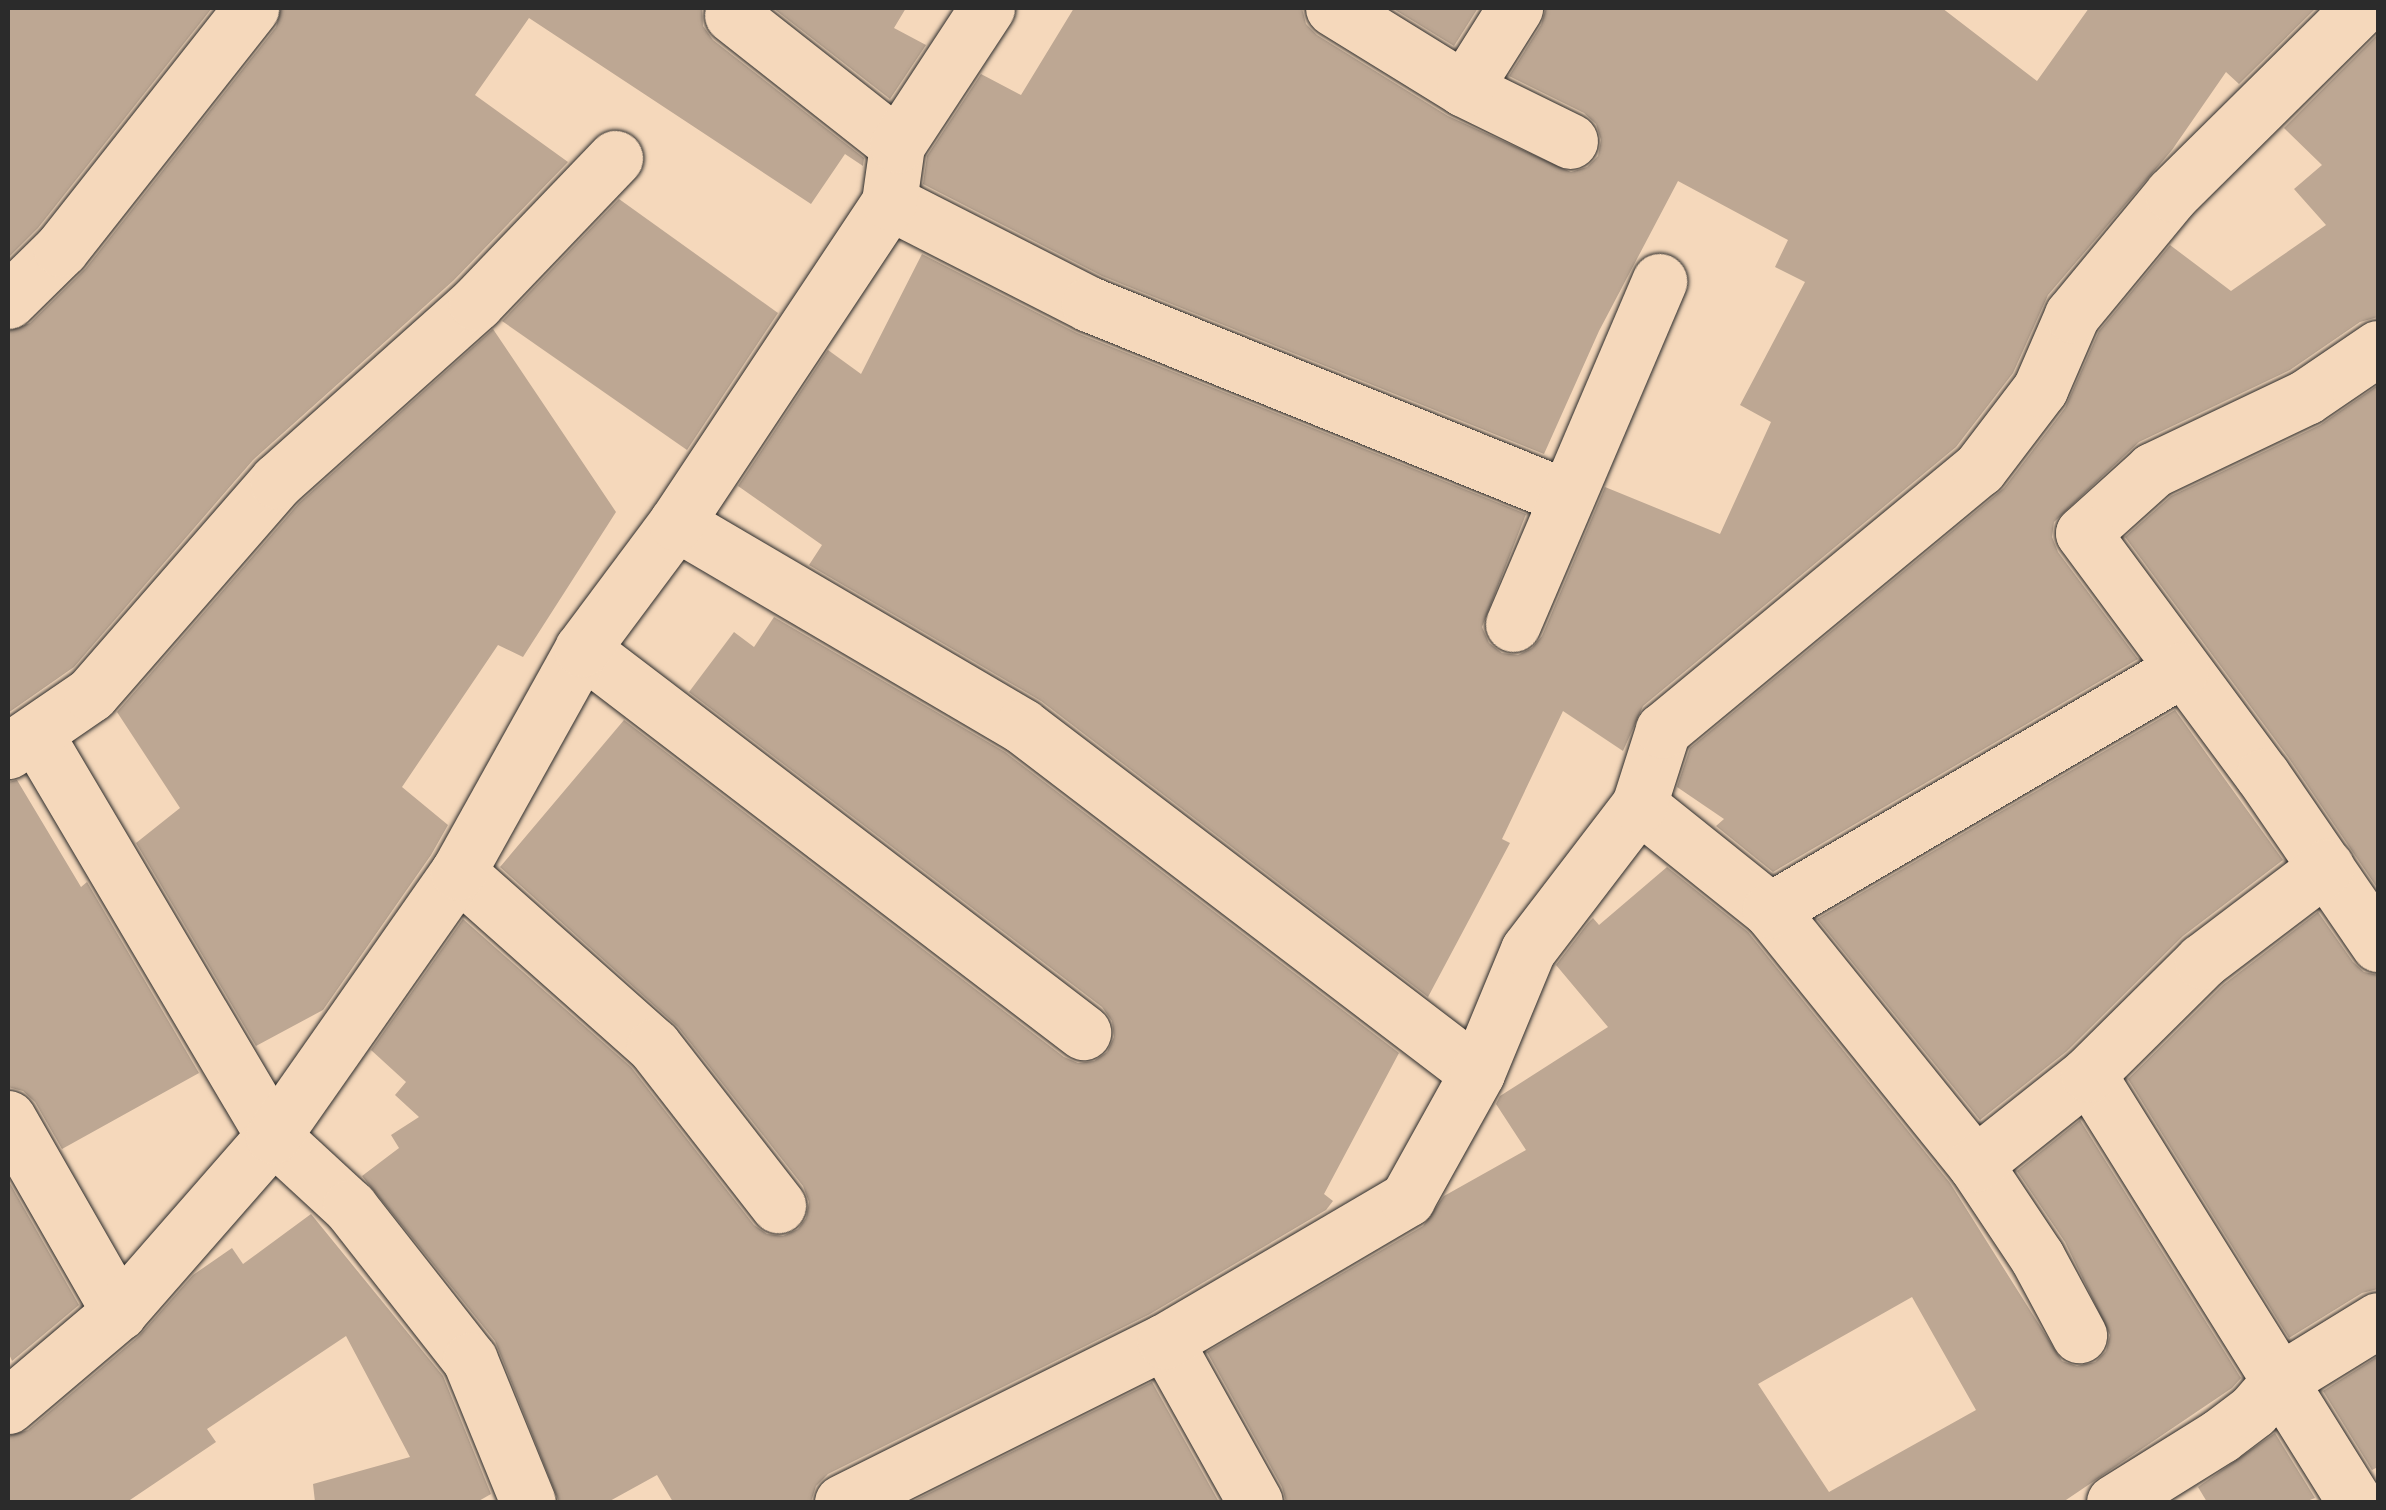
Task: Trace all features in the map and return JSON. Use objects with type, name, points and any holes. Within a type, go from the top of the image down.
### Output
[{"type":"street","points":[[8,301],[61,248],[251,8]]},
{"type":"street","points":[[8,1406],[120,1312],[273,1136],[458,872],[582,649],[676,523],[889,202],[897,146],[987,8]]},
{"type":"street","points":[[1333,8],[1464,88],[1570,141]]},
{"type":"street","points":[[1464,88],[1515,8]]},
{"type":"street","points":[[842,1502],[1164,1341],[1406,1199],[1477,1073],[1528,950],[1639,805],[1663,730],[1978,470],[2040,389],[2072,315],[2148,224],[2360,8]]},
{"type":"street","points":[[732,15],[897,146]]},
{"type":"street","points":[[528,1502],[470,1360],[350,1206],[273,1136],[22,743],[91,694],[277,480],[476,303],[616,158]]},
{"type":"street","points":[[889,202],[1089,304],[1564,496]]},
{"type":"street","points":[[1513,624],[1658,281]]},
{"type":"street","points":[[2378,348],[2306,397],[2152,470],[2084,533],[2378,944]]},
{"type":"street","points":[[676,523],[1022,726],[1477,1073]]},
{"type":"street","points":[[582,649],[1083,1032]]},
{"type":"street","points":[[1770,910],[2182,670]]},
{"type":"street","points":[[1639,805],[1770,910],[1975,1164],[2037,1257],[2079,1335]]},
{"type":"street","points":[[1975,1164],[2088,1074],[2202,961],[2326,867]]},
{"type":"street","points":[[458,872],[654,1046],[778,1205]]},
{"type":"street","points":[[2088,1074],[2355,1502]]},
{"type":"street","points":[[8,1118],[120,1312]]},
{"type":"street","points":[[2114,1502],[2220,1436],[2253,1410],[2280,1381],[2378,1320]]},
{"type":"street","points":[[1164,1341],[1256,1502]]},
{"type":"building","points":[[8,8],[212,8],[38,228],[8,258]]},
{"type":"building","points":[[281,8],[702,8],[703,26],[713,40],[864,158],[863,166],[845,154],[811,204],[529,18],[475,95],[568,162],[454,280],[253,460],[74,667],[8,713],[8,331],[30,323],[86,268],[276,27]]},
{"type":"building","points":[[773,8],[906,8],[894,28],[926,45],[890,99]]},
{"type":"building","points":[[1074,8],[1302,8],[1306,24],[1317,35],[1448,116],[1571,172],[1587,167],[1598,156],[1601,140],[1596,124],[1584,113],[1509,76],[1541,25],[1546,8],[1942,8],[2037,81],[2089,8],[2316,8],[2239,84],[2226,72],[2172,150],[2048,295],[2013,373],[1956,447],[1643,706],[1623,751],[1563,711],[1502,839],[1510,843],[1428,997],[1041,701],[809,565],[822,545],[738,486],[828,350],[861,374],[922,254],[1077,333],[1526,514],[1482,627],[1489,643],[1502,653],[1518,655],[1532,648],[1542,636],[1605,487],[1720,534],[1771,422],[1740,405],[1805,282],[1775,267],[1788,240],[1678,181],[1599,331],[1544,454],[1102,276],[923,184],[927,156],[981,74],[1021,95]]},
{"type":"building","points":[[1392,8],[1478,8],[1454,46]]},
{"type":"building","points":[[2378,34],[2378,317],[2360,322],[2290,370],[2139,442],[2054,522],[2052,537],[2058,552],[2138,659],[1773,872],[1716,826],[1724,819],[1677,787],[1690,748],[2004,488],[2065,408],[2099,331],[2170,245],[2231,291],[2326,225],[2294,189],[2322,165],[2284,128]]},
{"type":"building","points":[[619,199],[778,313],[687,450],[502,321]]},
{"type":"building","points":[[493,329],[616,512],[523,657],[498,645],[402,787],[448,825],[431,855],[323,1010],[256,1046],[136,843],[180,808],[117,712],[299,503]]},
{"type":"building","points":[[2378,385],[2378,889],[2288,757],[2125,537],[2171,496],[2320,425]]},
{"type":"building","points":[[774,617],[1005,752],[1399,1053],[1324,1194],[1333,1201],[1326,1210],[1150,1314],[828,1474],[816,1486],[811,1502],[673,1502],[657,1475],[608,1502],[559,1502],[495,1341],[362,1176],[399,1148],[391,1135],[419,1117],[395,1095],[406,1082],[371,1050],[463,919],[631,1067],[754,1225],[767,1234],[783,1236],[798,1229],[806,1218],[809,1202],[803,1186],[678,1027],[500,867],[624,720],[1064,1057],[1078,1063],[1094,1061],[1107,1052],[1114,1037],[1112,1021],[1102,1007],[689,692],[734,632],[754,647]]},
{"type":"building","points":[[2175,710],[2283,860],[2183,936],[2067,1051],[1980,1120],[1817,919]]},
{"type":"building","points":[[17,780],[81,887],[87,882],[199,1073],[62,1149],[35,1102],[23,1091],[8,1087],[8,782]]},
{"type":"building","points":[[1667,867],[1748,932],[1950,1183],[2062,1361],[2077,1366],[2095,1362],[2106,1351],[2110,1335],[2065,1242],[2017,1171],[2080,1120],[2241,1378],[2232,1388],[2063,1502],[1286,1502],[1282,1487],[1207,1352],[1423,1226],[1444,1196],[1526,1150],[1496,1104],[1500,1096],[1608,1027],[1556,965],[1593,918],[1599,925]],"holes":[[[1912,1297],[1976,1410],[1829,1492],[1758,1384]]]},
{"type":"building","points":[[2318,912],[2353,962],[2364,972],[2378,975],[2378,1289],[2362,1293],[2289,1338],[2128,1079],[2223,985]]},
{"type":"building","points":[[8,1180],[79,1305],[12,1361],[8,1352]]},
{"type":"building","points":[[311,1214],[443,1376],[491,1494],[477,1502],[315,1502],[313,1484],[410,1457],[346,1336],[207,1429],[216,1442],[127,1502],[8,1502],[8,1436],[28,1430],[139,1336],[193,1275],[232,1248],[243,1264]]},
{"type":"building","points":[[2378,1356],[2378,1467],[2372,1470],[2323,1391]]},
{"type":"building","points":[[1152,1382],[1219,1502],[911,1502]]},
{"type":"building","points":[[2275,1433],[2315,1498],[2305,1502],[2207,1502],[2198,1487]]}]
